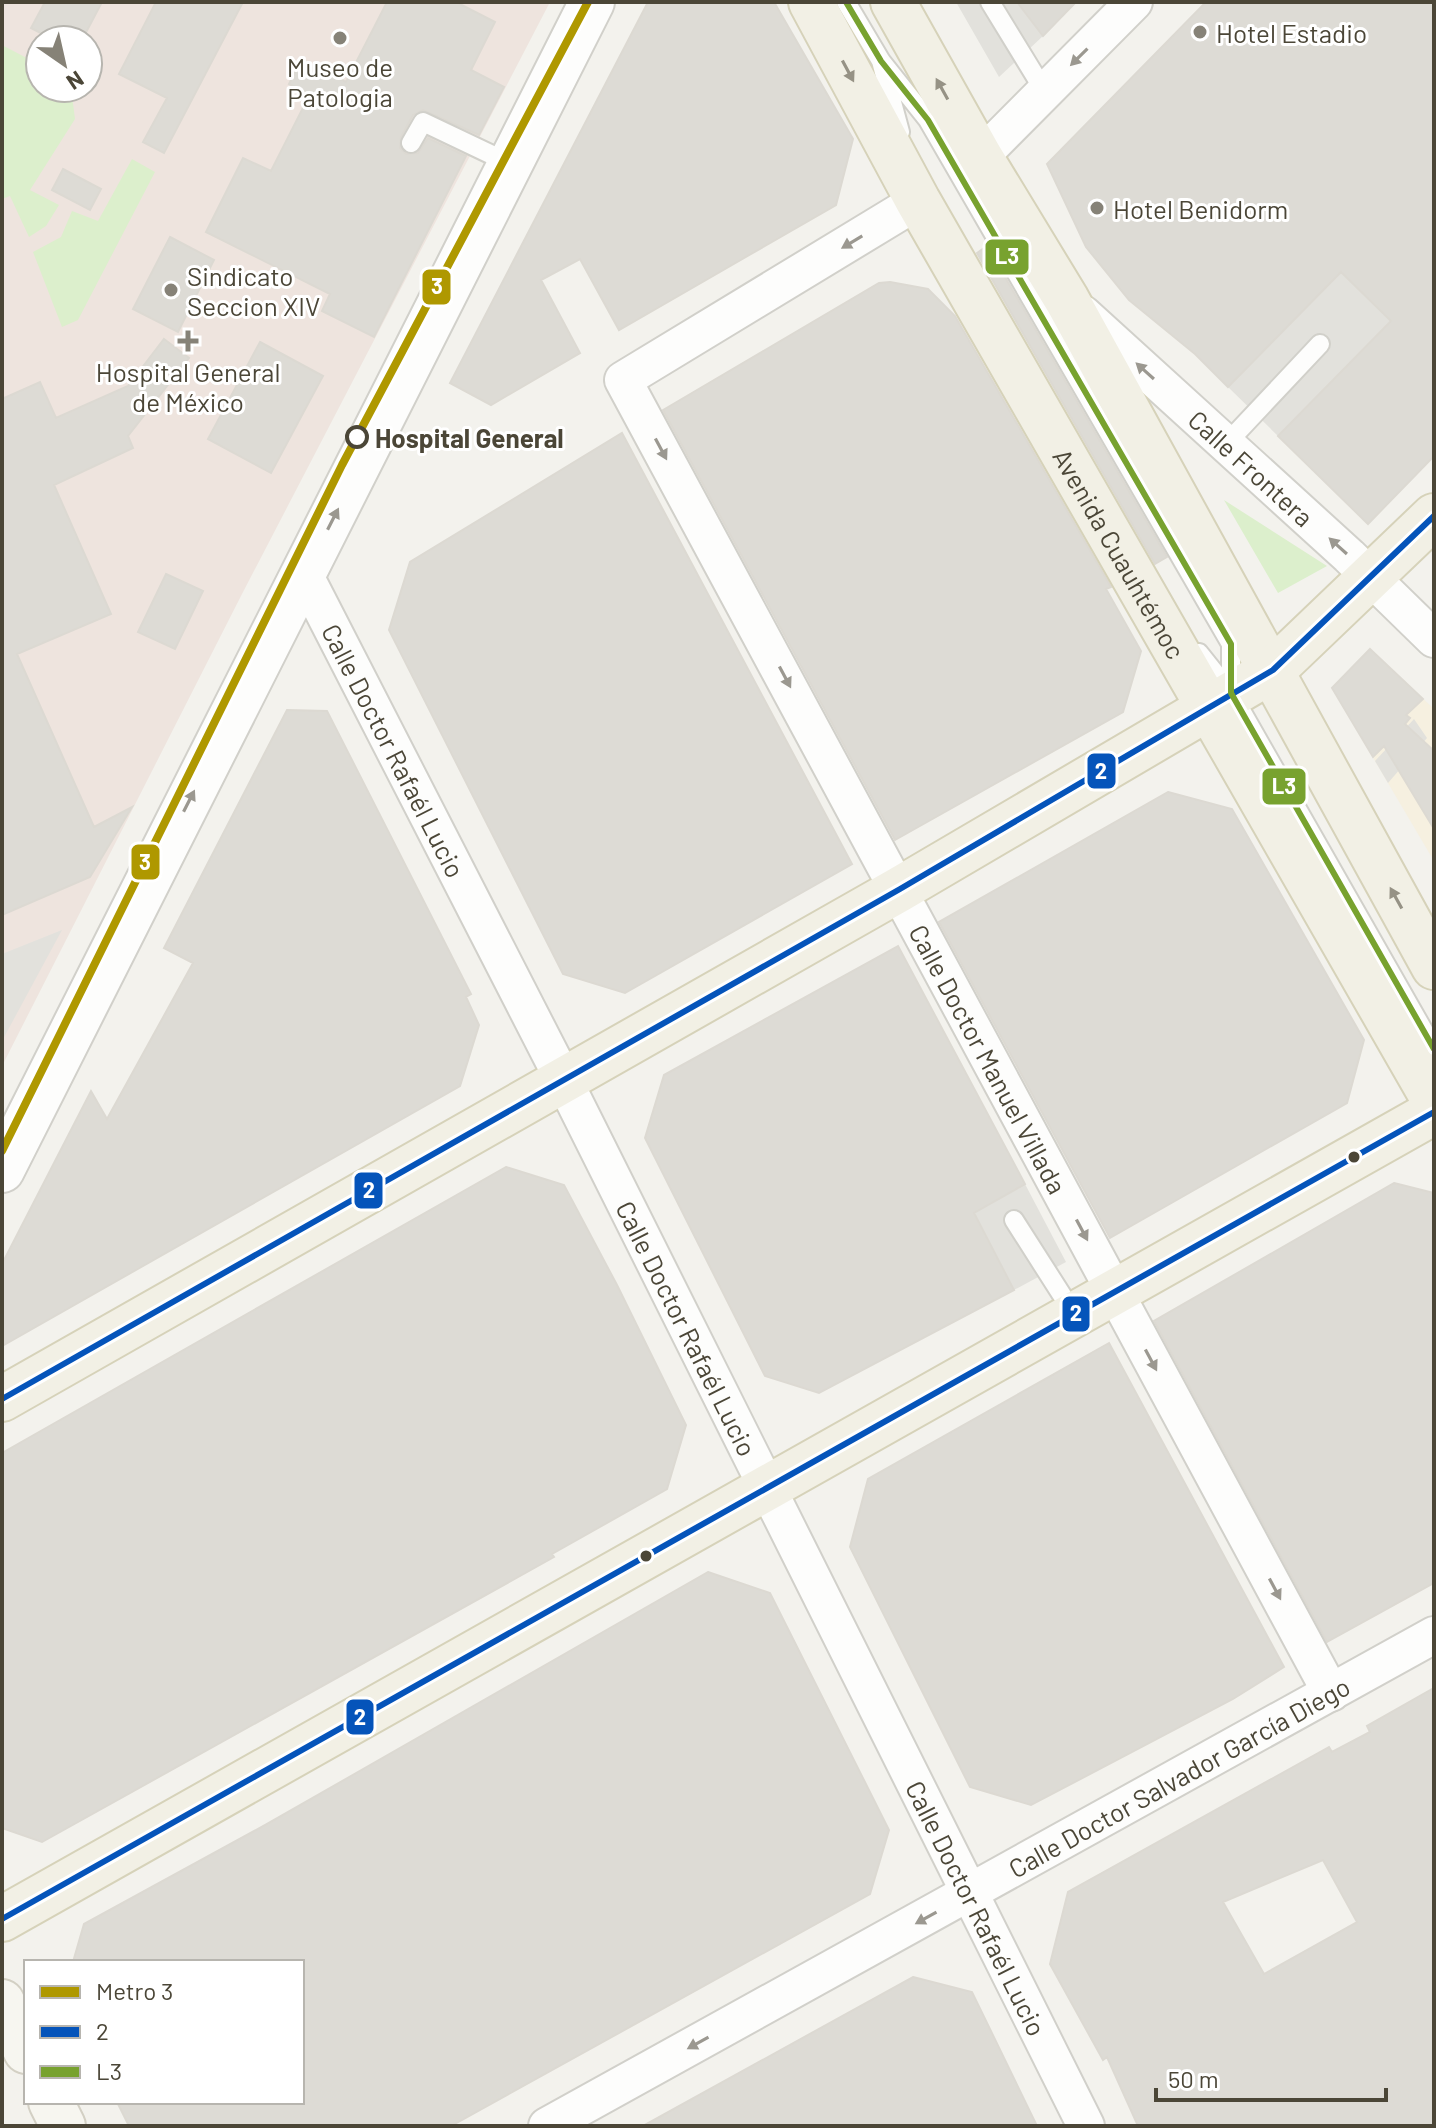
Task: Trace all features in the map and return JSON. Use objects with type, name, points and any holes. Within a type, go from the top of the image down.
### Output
[{"type":"main road","name":"Avenida Cuauhtémoc","points":[[811,2],[918,201],[1219,700],[1434,1100]]},
{"type":"main road","points":[[893,2],[980,157],[1067,300],[1434,967]]},
{"type":"main road","points":[[2,1399],[900,889],[1273,670],[1372,579],[1434,516]]},
{"type":"main road","points":[[2,1919],[1434,1112]]},
{"type":"main road","points":[[2,2002],[24,2047]]},
{"type":"main road","points":[[52,2104],[63,2126]]},
{"type":"street","points":[[2,1170],[592,2]]},
{"type":"street","points":[[980,157],[1134,2]]},
{"type":"street","name":"Calle Doctor Manuel Villada","points":[[918,201],[623,380],[1331,1693]]},
{"type":"street","name":"Calle Frontera","points":[[1067,300],[1434,639]]},
{"type":"street","name":"Calle Doctor Rafaél Lucio","points":[[304,574],[563,1079],[765,1489],[1086,2126]]},
{"type":"street","name":"Calle Doctor Salvador García Diego","points":[[547,2126],[1434,1635]]},
{"type":"lane","points":[[846,2],[881,61],[928,120],[1231,644],[1219,700]]},
{"type":"lane","points":[[990,2],[1045,92]]},
{"type":"lane","points":[[881,61],[901,135],[1203,660],[1219,700],[1434,1049]]},
{"type":"lane","points":[[411,143],[423,122],[511,164]]},
{"type":"lane","points":[[1226,444],[1320,344]]},
{"type":"lane","points":[[1014,1220],[1074,1314]]},
{"type":"shaded area","name":"Hospital General de México","points":[[2,2],[550,2],[242,594],[2,1066]]},
{"type":"shaded area","points":[[956,2],[1017,2],[1043,36],[999,77]]},
{"type":"shaded area","points":[[1341,272],[1391,321],[1278,436],[1228,387]]},
{"type":"shaded area","points":[[1370,649],[1434,709],[1434,861],[1332,688]]},
{"type":"shaded area","points":[[1414,719],[1427,738],[1388,783],[1375,761]]},
{"type":"shaded area","points":[[62,930],[2,1041],[2,954]]},
{"type":"shaded area","points":[[1025,1184],[1066,1262],[1014,1290],[974,1213]]},
{"type":"green space","points":[[2,45],[24,57],[24,104],[73,104],[75,119],[30,190],[59,205],[46,226],[29,237],[10,196],[2,199]]},
{"type":"green space","points":[[132,159],[155,172],[78,320],[62,327],[33,252],[61,237],[72,211],[98,221]]},
{"type":"green space","points":[[1224,500],[1327,566],[1278,593]]},
{"type":"building","points":[[45,2],[102,2],[90,24],[33,24]]},
{"type":"building","points":[[156,2],[243,2],[164,153],[143,142],[167,98],[119,74]]},
{"type":"building","points":[[387,2],[456,2],[495,22],[471,70],[504,87],[479,135],[423,110],[413,115],[401,137],[400,148],[406,154],[418,153],[428,138],[466,156],[374,337],[322,311],[330,294],[206,232],[243,158],[271,171],[310,94],[289,84],[301,60],[346,82]]},
{"type":"building","points":[[648,2],[774,2],[853,139],[836,205],[619,330],[580,259],[541,280],[580,353],[491,405],[450,383]]},
{"type":"building","points":[[1017,2],[1076,2],[1043,36]]},
{"type":"building","points":[[1206,2],[1434,2],[1434,456],[1368,524],[1278,436],[1391,321],[1341,272],[1228,387],[1195,354],[1129,300],[1086,247],[1047,164]]},
{"type":"building","points":[[63,169],[101,189],[90,210],[52,190]]},
{"type":"building","name":"Sindicato Seccion XIV","points":[[170,237],[214,260],[178,332],[133,309]]},
{"type":"building","points":[[987,246],[1167,557],[1155,564],[977,253]]},
{"type":"building","points":[[879,283],[928,289],[955,316],[1111,587],[1106,589],[1141,651],[1123,712],[895,840],[663,410]]},
{"type":"building","points":[[164,339],[189,358],[128,436],[133,448],[54,485],[111,614],[17,654],[94,827],[132,807],[90,877],[2,915],[2,399],[40,382],[56,418],[128,386]]},
{"type":"building","points":[[260,342],[323,376],[271,473],[208,439]]},
{"type":"building","points":[[622,433],[852,864],[625,993],[563,974],[389,630],[410,562]]},
{"type":"building","points":[[166,574],[203,591],[175,649],[138,632]]},
{"type":"building","points":[[1370,649],[1423,699],[1406,715],[1410,718],[1405,724],[1434,751],[1434,829],[1384,746],[1373,757],[1332,688]]},
{"type":"building","points":[[287,710],[327,711],[471,994],[466,997],[479,1025],[460,1086],[2,1346],[2,1264],[91,1091],[107,1119],[193,963],[164,948]]},
{"type":"building","points":[[1168,792],[1232,809],[1364,1040],[1347,1103],[1110,1238],[939,922]]},
{"type":"building","points":[[898,946],[1025,1184],[974,1213],[1014,1290],[819,1393],[765,1376],[645,1138],[664,1075]]},
{"type":"building","points":[[506,1167],[564,1185],[617,1285],[686,1425],[667,1489],[552,1554],[554,1557],[42,1842],[2,1828],[2,1453]]},
{"type":"building","points":[[1394,1183],[1434,1193],[1434,1583],[1327,1642],[1154,1321]]},
{"type":"building","points":[[1109,1343],[1284,1667],[1233,1699],[1031,1805],[970,1787],[850,1547],[868,1479]]},
{"type":"building","points":[[708,1572],[770,1593],[889,1830],[870,1894],[451,2126],[129,2126],[118,2104],[304,2104],[304,1960],[74,1960],[84,1924],[267,1824]]},
{"type":"building","points":[[1434,1688],[1434,2126],[1138,2126],[1107,2057],[1103,2060],[1050,1964],[1068,1892],[1329,1747],[1332,1752],[1370,1732],[1367,1726]],"holes":[[[1323,1860],[1357,1922],[1264,1974],[1223,1902]]]},
{"type":"building","points":[[913,1977],[972,1992],[1037,2126],[643,2126]]},
{"type":"metro line","name":"3","points":[[2,1151],[342,465],[588,2]]},
{"type":"transit line","name":"L3","points":[[846,2],[881,61],[928,120],[1231,644],[1231,693],[1434,1049]]},
{"type":"transit line","name":"2","points":[[2,1399],[900,889],[1273,670],[1434,516]]},
{"type":"transit line","name":"2","points":[[2,1919],[1434,1112]]},
{"type":"place","name":"Hotel Estadio","points":[[1200,32]]},
{"type":"place","name":"Museo de Patologia","points":[[340,38]]},
{"type":"place","name":"Hotel Benidorm","points":[[1097,208]]},
{"type":"place","name":"Sindicato Seccion XIV","points":[[171,290]]},
{"type":"place","name":"Hospital General de México","points":[[188,341]]},
{"type":"place","name":"Hospital General","points":[[357,437]]}]
